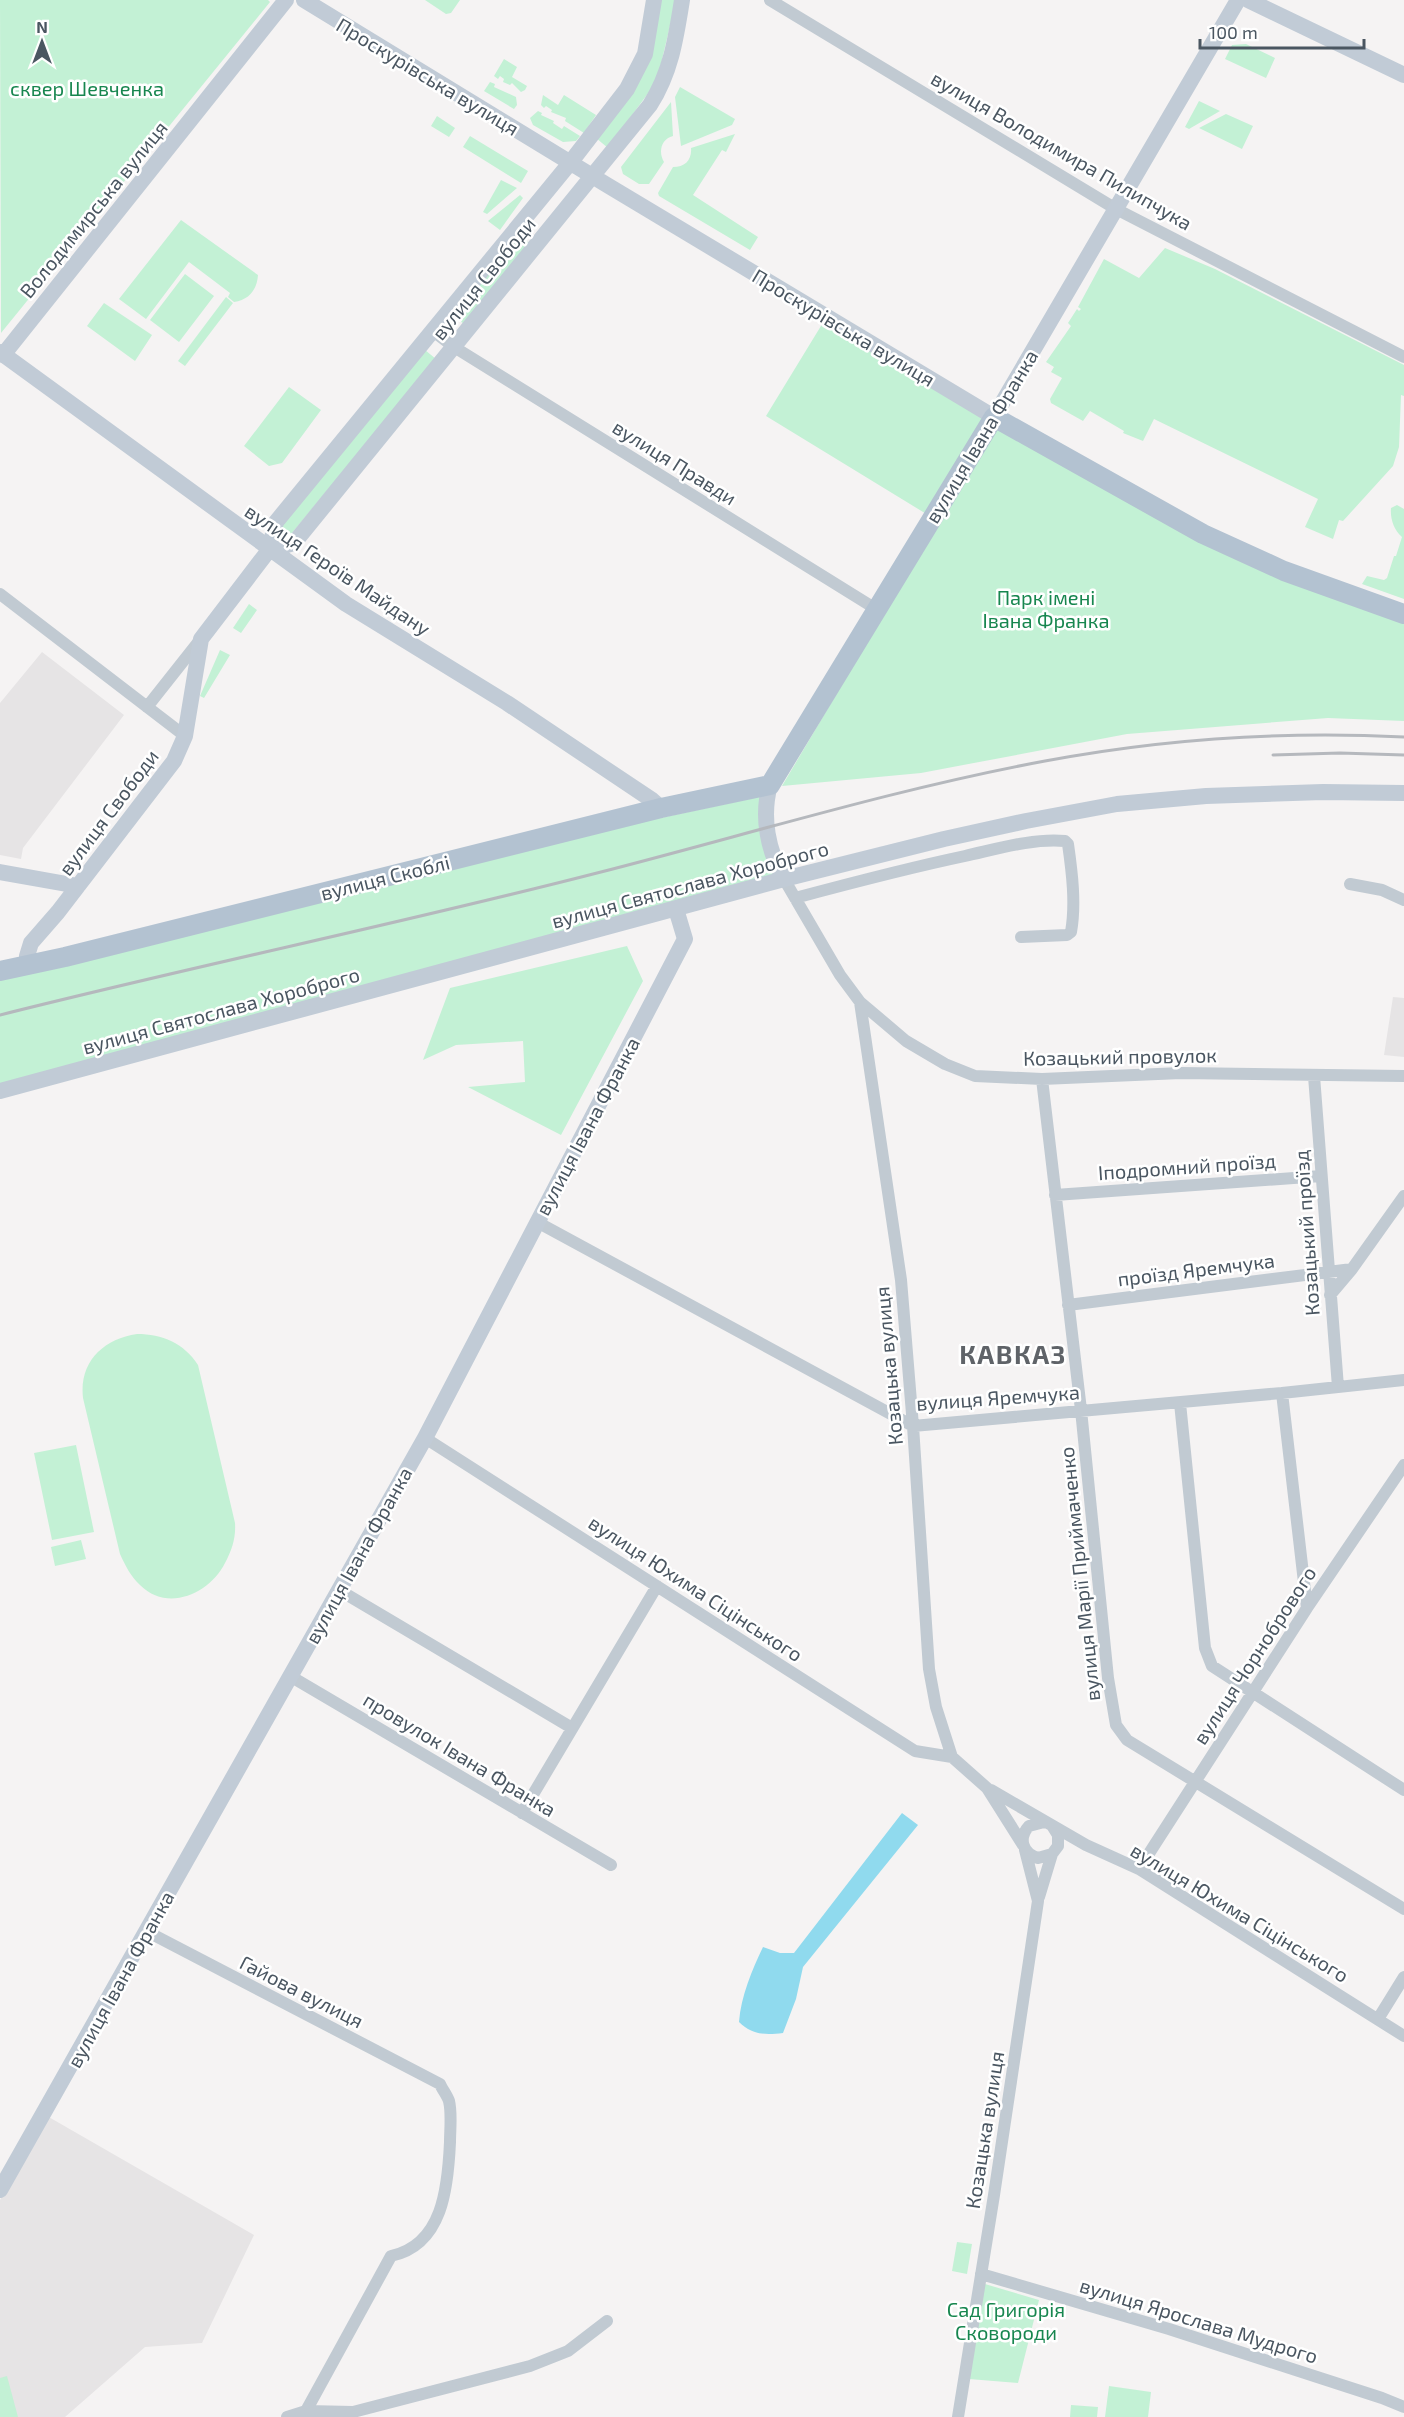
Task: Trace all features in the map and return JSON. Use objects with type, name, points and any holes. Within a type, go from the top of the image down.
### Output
[{"type":"main road","name":"вулиця Івана Франка","points":[[770,785],[994,417]]},
{"type":"main road","name":"Проскурівська вулиця","points":[[994,417],[1203,534],[1284,572],[1404,614]]},
{"type":"main road","name":"вулиця Скоблі","points":[[0,971],[29,966],[661,808],[770,785]]},
{"type":"street","name":"Володимирська вулиця","points":[[1,356],[286,0]]},
{"type":"street","name":"Проскурівська вулиця","points":[[304,0],[593,177],[994,417]]},
{"type":"street","name":"вулиця Свободи","points":[[29,966],[27,956],[31,943],[168,770],[185,736],[201,639],[269,550],[276,522],[570,163],[627,89],[637,72],[647,44],[654,0]]},
{"type":"street","name":"вулиця Свободи","points":[[269,550],[294,543],[650,105],[662,84],[674,50],[682,0]]},
{"type":"street","name":"вулиця Володимира Пилипчука","points":[[770,0],[1116,208],[1403,354]]},
{"type":"street","name":"вулиця Івана Франка","points":[[994,417],[1238,0]]},
{"type":"street","points":[[1248,0],[1404,75]]},
{"type":"street","name":"вулиця Правди","points":[[432,331],[454,347],[876,609]]},
{"type":"street","name":"вулиця Героїв Майдану","points":[[1,356],[346,604],[507,703],[661,808]]},
{"type":"street","points":[[0,594],[185,736]]},
{"type":"street","points":[[147,707],[201,639]]},
{"type":"street","name":"вулиця Івана Франка","points":[[770,785],[766,824],[769,842],[784,879]]},
{"type":"street","name":"вулиця Святослава Хороброго","points":[[0,1091],[784,879],[1026,821],[1118,804],[1206,796],[1268,793],[1404,793]]},
{"type":"street","points":[[795,898],[997,848],[1065,841],[1070,854],[1071,932],[1066,935],[1021,938]]},
{"type":"street","points":[[0,872],[78,886]]},
{"type":"street","name":"Козацька вулиця","points":[[784,879],[840,975],[860,1002],[901,1280],[929,1669],[936,1707],[952,1757],[987,1788],[1024,1847],[1038,1901],[958,2417]]},
{"type":"street","points":[[1350,884],[1382,890],[1404,900]]},
{"type":"street","name":"вулиця Івана Франка","points":[[0,2190],[425,1438],[685,939],[676,909]]},
{"type":"street","name":"Козацький провулок","points":[[860,1002],[906,1041],[945,1064],[975,1076],[1042,1078],[1181,1073],[1404,1076]]},
{"type":"street","name":"Козацький проїзд","points":[[1314,1076],[1338,1387]]},
{"type":"street","name":"вулиця Марії Приймаченко","points":[[1042,1078],[1081,1410],[1108,1678],[1116,1725],[1127,1740],[1404,1909]]},
{"type":"street","name":"Іподромний проїзд","points":[[1055,1195],[1321,1176]]},
{"type":"street","points":[[1330,1295],[1352,1269],[1404,1196]]},
{"type":"street","name":"вулиця Яремчука","points":[[537,1222],[913,1426],[1404,1380]]},
{"type":"street","name":"проїзд Яремчука","points":[[1068,1305],[1352,1269]]},
{"type":"street","points":[[1282,1393],[1307,1608]]},
{"type":"street","points":[[1180,1402],[1205,1648],[1212,1666],[1404,1790]]},
{"type":"street","name":"вулиця Юхима Сіцінського","points":[[425,1438],[915,1751],[952,1757]]},
{"type":"street","name":"вулиця Чорнобрового","points":[[1139,1869],[1307,1608],[1404,1465]]},
{"type":"street","points":[[522,1813],[657,1586]]},
{"type":"street","points":[[339,1590],[572,1728]]},
{"type":"street","name":"провулок Івана Франка","points":[[290,1676],[611,1865]]},
{"type":"street","name":"вулиця Юхима Сіцінського","points":[[987,1788],[1086,1845],[1139,1869],[1404,2036]]},
{"type":"street","points":[[1038,1901],[1054,1852],[1059,1840],[1048,1824],[1029,1826],[1023,1835],[1024,1847],[1038,1858],[1054,1852],[1065,1846],[1086,1845]]},
{"type":"street","name":"Гайова вулиця","points":[[146,1931],[440,2084],[449,2101],[449,2170],[440,2211],[430,2231],[420,2242],[406,2253],[391,2256],[306,2411]]},
{"type":"street","points":[[1378,2019],[1404,1977]]},
{"type":"street","name":"вулиця Ярослава Мудрого","points":[[981,2274],[1169,2329],[1372,2394],[1404,2407]]},
{"type":"street","points":[[287,2417],[306,2411],[353,2415],[530,2366],[568,2351],[607,2321]]},
{"type":"shaded area","points":[[42,652],[124,715],[23,848],[21,859],[0,855],[0,703]]},
{"type":"shaded area","points":[[1393,997],[1404,998],[1404,1057],[1384,1055]]},
{"type":"shaded area","points":[[47,2116],[254,2235],[202,2343],[145,2347],[65,2417],[0,2417],[0,2200]]},
{"type":"green space","name":"сквер Шевченка","points":[[0,0],[268,0],[270,2],[1,333]]},
{"type":"green space","points":[[425,0],[460,0],[451,13],[446,14]]},
{"type":"green space","points":[[660,0],[676,0],[657,81],[608,148],[596,138],[632,92]]},
{"type":"green space","points":[[1246,44],[1275,58],[1266,78],[1225,59],[1232,45]]},
{"type":"green space","points":[[504,59],[517,67],[512,77],[527,86],[525,90],[521,92],[512,83],[510,85],[503,82],[504,79],[500,76],[498,79],[494,76]]},
{"type":"green space","points":[[490,82],[495,84],[494,87],[516,97],[517,105],[514,109],[484,91]]},
{"type":"green space","points":[[680,87],[735,119],[732,125],[681,146],[675,97]]},
{"type":"green space","points":[[543,95],[558,105],[564,95],[596,115],[584,133],[565,121],[566,118],[551,112],[552,110],[546,106],[544,108],[541,105]]},
{"type":"green space","points":[[1199,101],[1220,111],[1189,129],[1185,127]]},
{"type":"green space","points":[[671,102],[673,136],[663,143],[661,154],[664,162],[649,184],[639,184],[623,174],[621,167]]},
{"type":"green space","points":[[538,111],[562,129],[564,126],[580,136],[576,141],[563,142],[533,125],[530,118]]},
{"type":"green space","points":[[1226,114],[1253,126],[1242,149],[1199,128]]},
{"type":"green space","points":[[437,116],[455,128],[449,137],[431,126]]},
{"type":"green space","points":[[735,134],[726,152],[722,150],[693,195],[758,237],[750,250],[659,196],[658,193],[673,167],[687,162],[691,148]]},
{"type":"green space","points":[[470,136],[528,171],[521,183],[463,147]]},
{"type":"green space","points":[[501,180],[517,188],[487,214],[483,212]]},
{"type":"green space","points":[[520,195],[523,198],[500,230],[488,221]]},
{"type":"green space","points":[[181,220],[258,275],[256,285],[248,297],[234,302],[228,297],[230,293],[189,262],[146,319],[119,299]]},
{"type":"green space","points":[[519,235],[529,243],[464,324],[454,316]]},
{"type":"green space","points":[[1165,248],[1215,269],[1404,365],[1404,396],[1401,395],[1399,447],[1393,466],[1343,521],[1339,520],[1333,539],[1305,527],[1318,499],[1154,419],[1143,441],[1123,433],[1124,431],[1090,411],[1083,421],[1051,403],[1050,399],[1062,378],[1051,372],[1054,367],[1046,362],[1071,326],[1068,323],[1077,309],[1079,311],[1081,309],[1078,307],[1104,259],[1139,278]]},
{"type":"green space","points":[[185,274],[214,296],[179,342],[150,320]]},
{"type":"green space","points":[[226,297],[233,303],[185,366],[178,361]]},
{"type":"green space","points":[[104,303],[152,335],[135,361],[87,326]]},
{"type":"green space","points":[[824,321],[987,418],[928,515],[766,416]]},
{"type":"green space","points":[[425,350],[436,359],[287,539],[276,530]]},
{"type":"green space","points":[[289,387],[321,410],[282,463],[269,466],[244,446]]},
{"type":"green space","name":"Парк імені Івана Франка","points":[[996,424],[1201,539],[1404,618],[1404,721],[1328,718],[1127,734],[921,773],[782,786]]},
{"type":"green space","points":[[1397,505],[1404,509],[1404,599],[1362,584],[1367,576],[1384,580],[1387,578],[1402,537],[1395,528],[1391,516],[1391,508]]},
{"type":"green space","points":[[249,604],[257,610],[241,633],[233,628]]},
{"type":"green space","points":[[220,650],[230,655],[204,698],[200,696]]},
{"type":"green space","points":[[767,795],[777,876],[0,1087],[0,976],[576,836]]},
{"type":"green space","points":[[627,946],[643,981],[561,1135],[468,1087],[525,1082],[523,1041],[456,1045],[423,1060],[450,988]]},
{"type":"green space","points":[[137,1334],[172,1341],[186,1351],[198,1365],[235,1523],[232,1549],[218,1574],[199,1591],[187,1596],[163,1598],[151,1593],[140,1585],[126,1567],[120,1554],[83,1398],[85,1374],[96,1354],[114,1341]]},
{"type":"green space","points":[[76,1445],[94,1532],[52,1540],[34,1453]]},
{"type":"green space","points":[[81,1540],[86,1559],[55,1566],[51,1547]]},
{"type":"green space","points":[[957,2242],[972,2244],[967,2274],[952,2271]]},
{"type":"green space","name":"Сад Григорія Сковороди","points":[[985,2284],[1039,2300],[1018,2383],[969,2379]]},
{"type":"green space","points":[[7,2376],[18,2417],[0,2417],[0,2378]]},
{"type":"green space","points":[[1109,2386],[1151,2392],[1148,2417],[1105,2417]]},
{"type":"green space","points":[[1071,2405],[1098,2407],[1097,2417],[1070,2417]]},
{"type":"water","points":[[902,1813],[918,1825],[803,1967],[796,1999],[783,2033],[759,2033],[744,2026],[739,2022],[742,2003],[763,1947],[780,1953],[794,1953]]},
{"type":"railway","points":[[0,1015],[523,892],[876,799],[989,772],[1089,753],[1224,738],[1314,735],[1404,737]]},
{"type":"railway","points":[[1273,755],[1340,753],[1404,755]]},
{"type":"district","name":"КАВКАЗ","points":[[1013,1353]]}]
